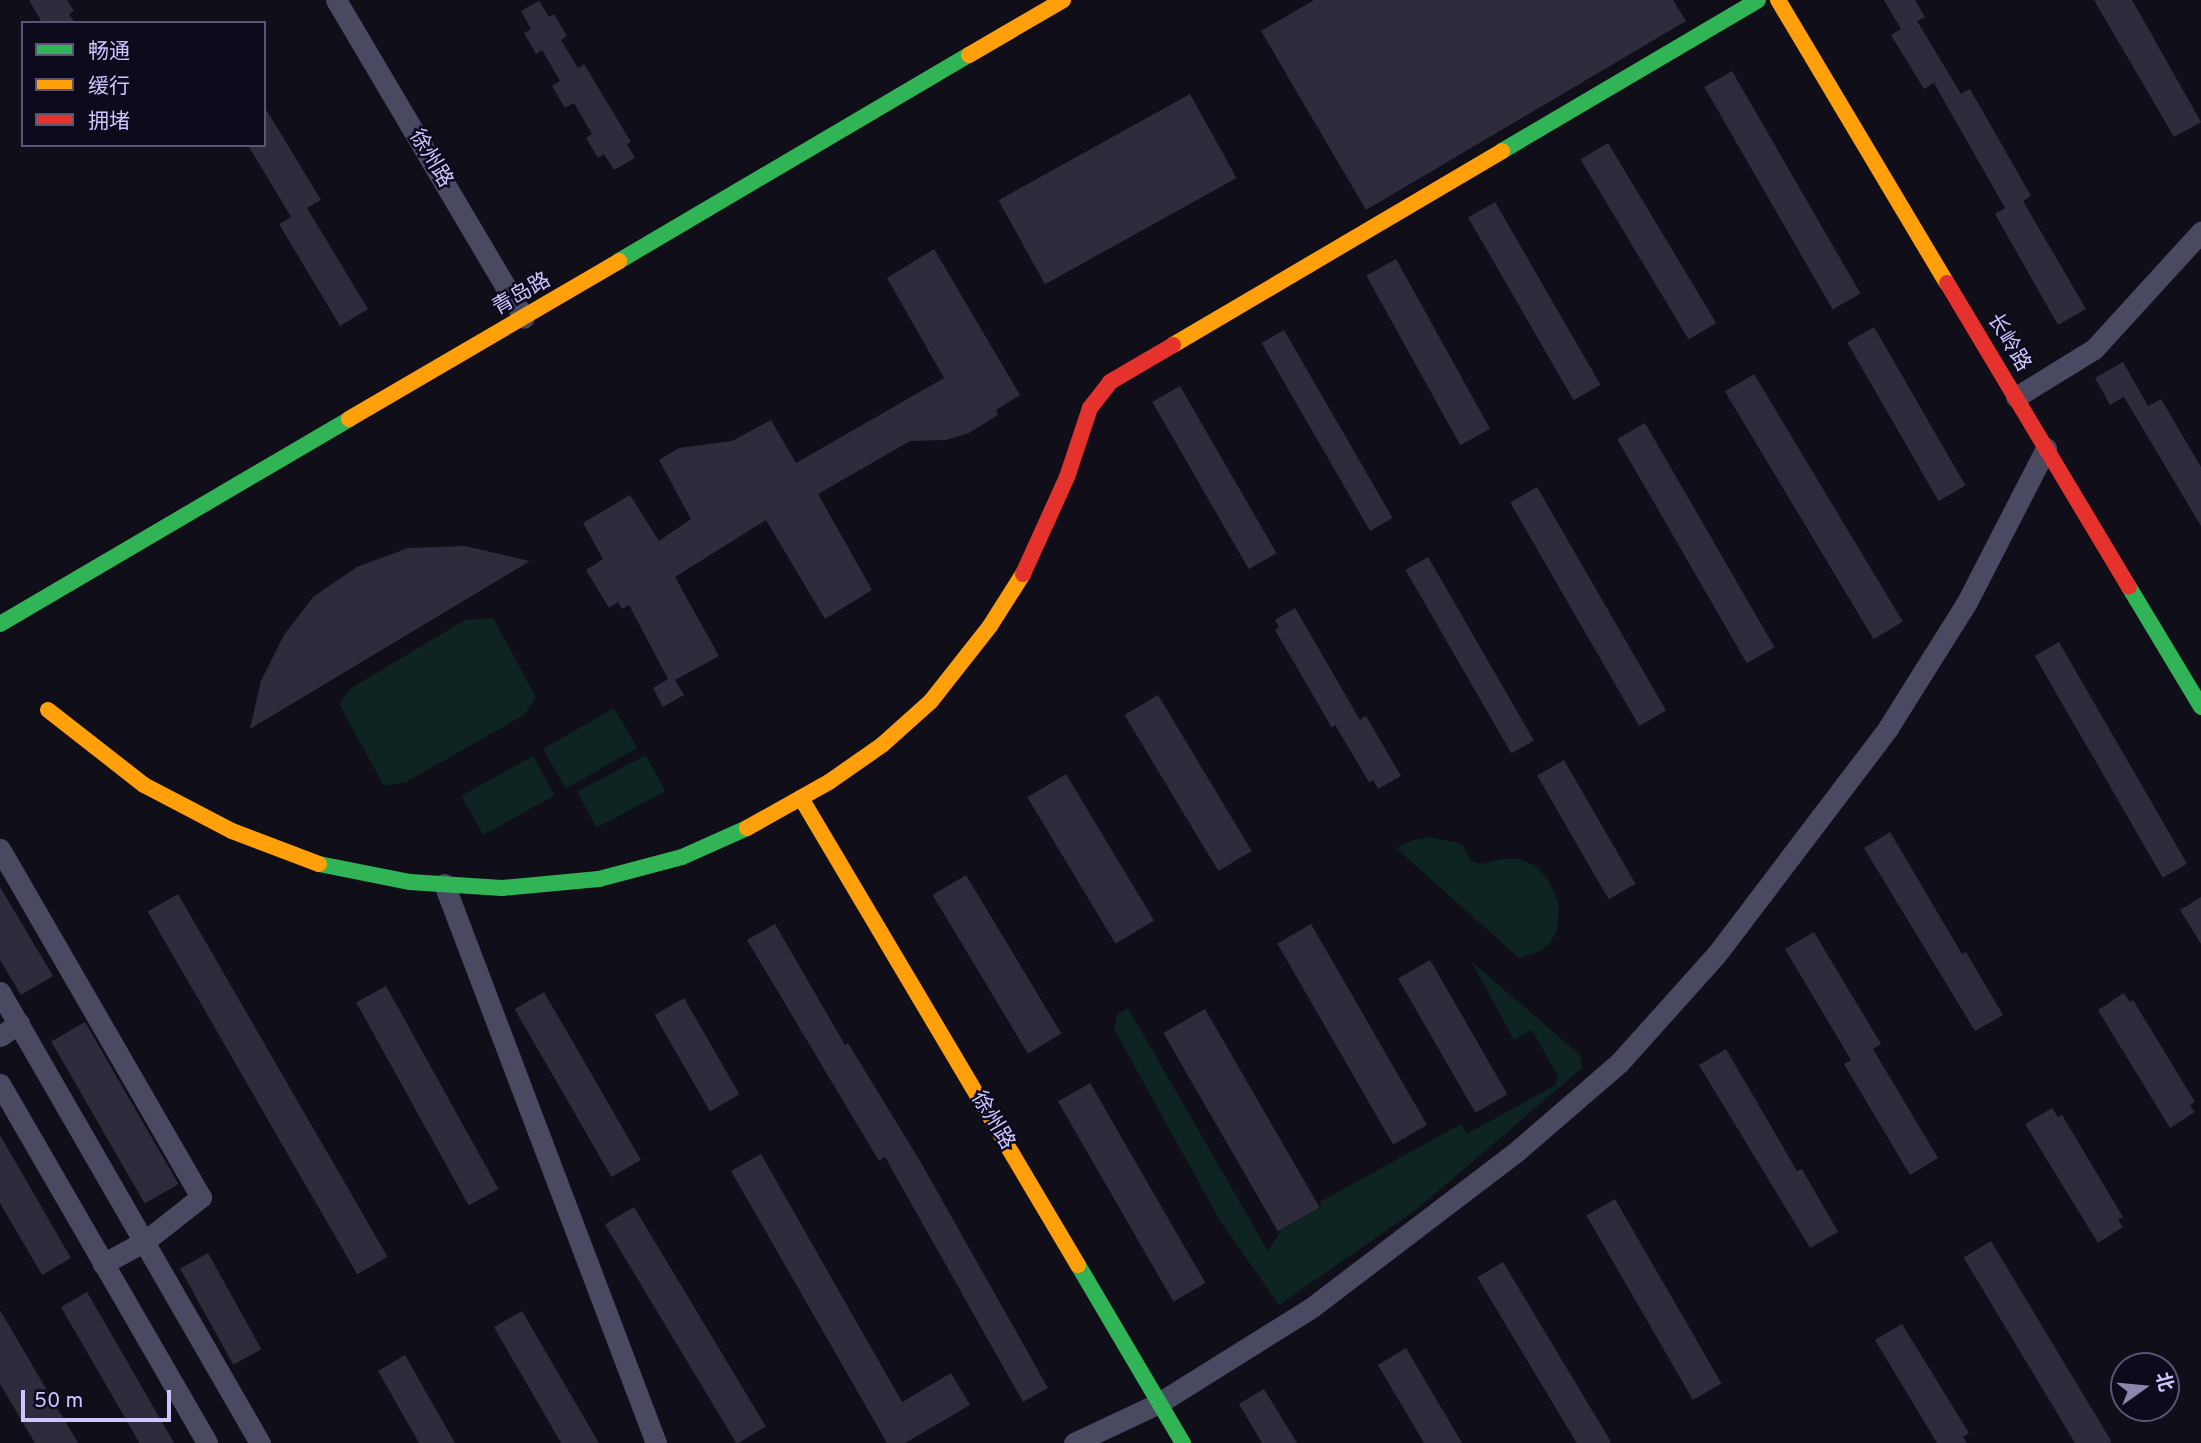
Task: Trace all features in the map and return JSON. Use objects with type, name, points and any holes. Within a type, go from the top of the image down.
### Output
[{"type":"street","name":"徐州路","points":[[336,0],[524,318]]},
{"type":"street","name":"青岛路","points":[[0,624],[1063,0]]},
{"type":"street","points":[[48,710],[145,785],[232,831],[318,864],[410,882],[502,888],[599,879],[682,857],[753,826],[801,799],[882,745],[931,701],[990,626],[1032,560],[1068,477],[1090,408],[1110,382],[1758,0]]},
{"type":"street","name":"长岭路","points":[[1778,0],[2201,708]]},
{"type":"street","points":[[2016,397],[2094,349],[2201,232]]},
{"type":"street","points":[[1074,1443],[1159,1403],[1311,1308],[1416,1231],[1517,1151],[1619,1063],[1716,956],[1888,728],[1967,602],[2046,448]]},
{"type":"street","name":"徐州路","points":[[801,799],[1183,1443]]},
{"type":"street","points":[[0,849],[201,1198],[145,1241],[103,1264]]},
{"type":"street","points":[[444,884],[656,1443]]},
{"type":"street","points":[[0,992],[260,1443]]},
{"type":"street","points":[[0,1036],[19,1023]]},
{"type":"street","points":[[0,1084],[207,1443]]},
{"type":"green space","points":[[493,618],[536,697],[524,715],[406,782],[384,786],[339,704],[351,688],[465,620]]},
{"type":"green space","points":[[614,708],[637,748],[566,789],[543,749]]},
{"type":"green space","points":[[646,755],[665,791],[596,828],[577,792]]},
{"type":"green space","points":[[533,756],[555,795],[483,835],[461,796]]},
{"type":"green space","points":[[1431,837],[1462,844],[1471,861],[1482,864],[1502,859],[1519,859],[1534,865],[1548,879],[1559,904],[1557,931],[1549,944],[1539,952],[1519,958],[1396,848],[1413,840]]},
{"type":"green space","points":[[1471,961],[1580,1055],[1582,1068],[1416,1210],[1279,1305],[1219,1219],[1114,1029],[1117,1015],[1128,1008],[1268,1251],[1281,1230],[1321,1206],[1320,1202],[1461,1124],[1467,1134],[1555,1085],[1558,1076],[1532,1030],[1514,1040]]},
{"type":"building","points":[[29,0],[67,0],[74,11],[69,14],[74,21],[41,21]]},
{"type":"building","points":[[1314,0],[1673,0],[1686,21],[1366,210],[1261,31]]},
{"type":"building","points":[[1884,0],[1915,0],[1925,17],[1917,21],[1961,94],[1970,89],[2031,196],[2023,201],[2086,309],[2058,325],[1995,214],[2005,208],[1934,83],[1924,89],[1891,35],[1901,29]]},
{"type":"building","points":[[2094,0],[2132,0],[2201,122],[2174,137]]},
{"type":"building","points":[[539,1],[549,17],[554,14],[567,36],[561,40],[578,68],[584,64],[631,142],[627,144],[635,158],[614,170],[604,154],[598,158],[586,138],[592,134],[574,103],[565,108],[552,86],[560,81],[542,50],[536,54],[524,33],[531,29],[521,11]]},
{"type":"building","points":[[1732,71],[1860,294],[1833,310],[1704,87]]},
{"type":"building","points":[[1190,94],[1237,178],[1045,284],[998,200]]},
{"type":"building","points":[[266,109],[321,200],[307,208],[368,309],[340,326],[279,224],[291,217],[249,147],[266,147]]},
{"type":"building","points":[[1608,143],[1716,323],[1689,339],[1581,159]]},
{"type":"building","points":[[1495,202],[1600,385],[1574,400],[1468,218]]},
{"type":"building","points":[[934,249],[1020,395],[996,410],[998,415],[969,433],[946,440],[910,441],[818,494],[872,590],[825,619],[766,520],[675,577],[719,656],[675,680],[684,695],[663,707],[653,688],[668,679],[629,605],[622,609],[618,602],[609,608],[586,570],[603,559],[583,523],[630,495],[659,541],[691,519],[659,460],[679,448],[732,441],[771,420],[796,463],[944,378],[887,278]]},
{"type":"building","points":[[1396,259],[1490,429],[1460,445],[1366,275]]},
{"type":"building","points":[[1874,327],[1966,485],[1939,501],[1847,342]]},
{"type":"building","points":[[1284,330],[1392,518],[1370,531],[1261,343]]},
{"type":"building","points":[[2123,362],[2148,406],[2161,399],[2201,467],[2201,526],[2124,397],[2110,405],[2095,378]]},
{"type":"building","points":[[1754,374],[1903,622],[1874,639],[1725,392]]},
{"type":"building","points":[[1180,386],[1276,553],[1249,569],[1152,402]]},
{"type":"building","points":[[1645,423],[1774,647],[1747,663],[1617,439]]},
{"type":"building","points":[[1537,487],[1666,710],[1639,726],[1510,502]]},
{"type":"building","points":[[465,546],[530,561],[250,729],[261,681],[284,635],[313,597],[357,567],[408,548]]},
{"type":"building","points":[[1428,557],[1534,741],[1511,754],[1405,570]]},
{"type":"building","points":[[1295,608],[1360,720],[1366,716],[1401,776],[1378,789],[1373,780],[1369,782],[1335,725],[1332,728],[1275,630],[1279,627],[1275,620]]},
{"type":"building","points":[[2059,642],[2187,864],[2163,878],[2035,656]]},
{"type":"building","points":[[1158,695],[1252,851],[1218,871],[1125,715]]},
{"type":"building","points":[[1564,760],[1636,884],[1609,899],[1537,776]]},
{"type":"building","points":[[1066,774],[1154,921],[1115,944],[1027,797]]},
{"type":"building","points":[[1890,832],[1962,954],[1966,952],[2003,1015],[1975,1031],[1864,848]]},
{"type":"building","points":[[966,875],[1061,1034],[1028,1054],[933,895]]},
{"type":"building","points":[[0,887],[53,976],[21,995],[0,960]]},
{"type":"building","points":[[178,894],[388,1257],[357,1274],[148,911]]},
{"type":"building","points":[[2201,897],[2201,944],[2180,910]]},
{"type":"building","points":[[775,924],[845,1045],[848,1043],[920,1161],[1048,1388],[1023,1402],[885,1157],[879,1161],[747,940]]},
{"type":"building","points":[[1311,924],[1427,1125],[1393,1144],[1277,944]]},
{"type":"building","points":[[1814,932],[1881,1044],[1873,1049],[1938,1158],[1910,1175],[1844,1064],[1851,1060],[1785,949]]},
{"type":"building","points":[[1430,960],[1508,1094],[1475,1113],[1398,978]]},
{"type":"building","points":[[386,986],[498,1189],[469,1205],[356,1002]]},
{"type":"building","points":[[544,992],[641,1160],[612,1177],[515,1009]]},
{"type":"building","points":[[2124,993],[2130,1002],[2133,1000],[2195,1102],[2190,1105],[2195,1112],[2170,1128],[2098,1010]]},
{"type":"building","points":[[684,998],[740,1094],[710,1111],[655,1015]]},
{"type":"building","points":[[1205,1009],[1320,1207],[1278,1231],[1163,1033]]},
{"type":"building","points":[[85,1022],[178,1184],[145,1203],[51,1042]]},
{"type":"building","points":[[1726,1049],[1797,1171],[1802,1169],[1838,1232],[1810,1248],[1699,1065]]},
{"type":"building","points":[[1090,1083],[1206,1283],[1173,1302],[1058,1102]]},
{"type":"building","points":[[2052,1108],[2058,1117],[2062,1115],[2123,1217],[2118,1220],[2123,1227],[2098,1243],[2025,1124]]},
{"type":"building","points":[[0,1135],[71,1258],[42,1275],[0,1203]]},
{"type":"building","points":[[761,1154],[902,1402],[951,1373],[970,1405],[905,1443],[887,1443],[731,1171]]},
{"type":"building","points":[[1615,1199],[1722,1383],[1693,1400],[1586,1216]]},
{"type":"building","points":[[634,1207],[766,1426],[736,1443],[605,1225]]},
{"type":"building","points":[[1991,1241],[2112,1442],[2075,1443],[1964,1257]]},
{"type":"building","points":[[208,1253],[261,1349],[233,1365],[180,1269]]},
{"type":"building","points":[[1503,1262],[1611,1442],[1577,1443],[1477,1277]]},
{"type":"building","points":[[87,1292],[174,1443],[140,1443],[61,1307]]},
{"type":"building","points":[[0,1310],[78,1443],[35,1443],[0,1384]]},
{"type":"building","points":[[522,1311],[599,1443],[561,1443],[494,1327]]},
{"type":"building","points":[[1902,1324],[1969,1433],[1963,1437],[1967,1443],[1937,1443],[1875,1340]]},
{"type":"building","points":[[1406,1348],[1462,1443],[1424,1443],[1378,1365]]},
{"type":"building","points":[[405,1355],[455,1443],[419,1443],[378,1371]]},
{"type":"building","points":[[1264,1389],[1297,1443],[1262,1443],[1239,1404]]},
{"type":"traffic: fast","points":[[1502,151],[1758,0]]},
{"type":"traffic: fast","points":[[619,261],[969,55]]},
{"type":"traffic: fast","points":[[0,624],[349,419]]},
{"type":"traffic: fast","points":[[2129,587],[2201,707]]},
{"type":"traffic: fast","points":[[319,864],[410,882],[502,888],[599,879],[682,857],[747,828]]},
{"type":"traffic: fast","points":[[1078,1265],[1183,1443]]},
{"type":"traffic: slow","points":[[969,55],[1063,0]]},
{"type":"traffic: slow","points":[[1778,0],[1947,283]]},
{"type":"traffic: slow","points":[[1173,345],[1502,151]]},
{"type":"traffic: slow","points":[[349,419],[619,261]]},
{"type":"traffic: slow","points":[[747,828],[829,782],[882,745],[931,701],[990,626],[1023,574]]},
{"type":"traffic: slow","points":[[48,710],[144,785],[232,831],[319,864]]},
{"type":"traffic: slow","points":[[801,798],[1078,1265]]},
{"type":"traffic: jam","points":[[1947,283],[2129,587]]},
{"type":"traffic: jam","points":[[1023,574],[1067,477],[1090,408],[1110,382],[1173,345]]}]
